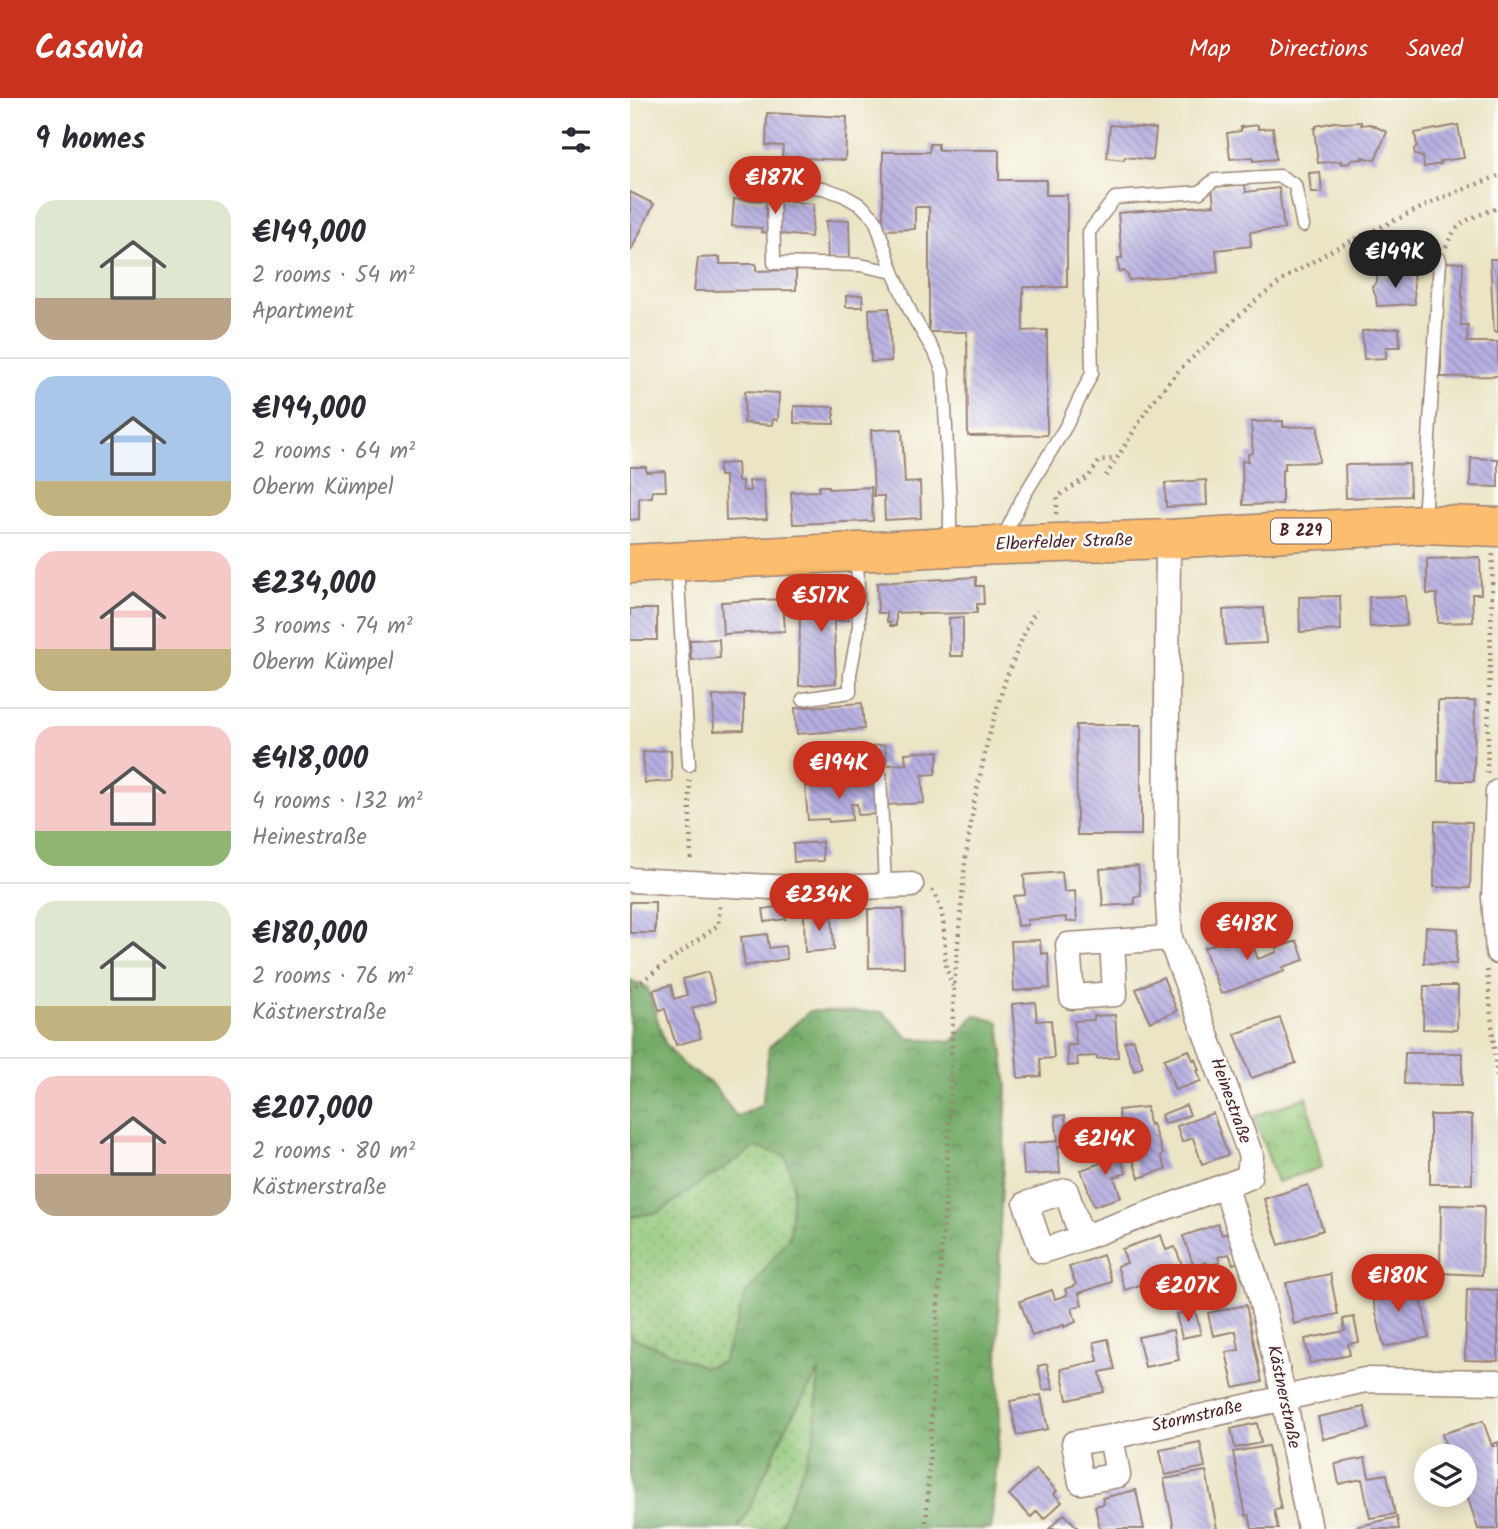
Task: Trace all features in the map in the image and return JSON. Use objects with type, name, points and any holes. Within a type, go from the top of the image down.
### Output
[{"type":"main road","name":"Elberfelder Straße","points":[[630,564],[950,547],[1168,539],[1424,524],[1498,527]]},
{"type":"street","name":"Heinestraße","points":[[1082,1238],[1248,1177],[1251,1156],[1170,938],[1166,866],[1168,539]]},
{"type":"street","points":[[1498,792],[1494,898],[1498,951]]},
{"type":"street","points":[[630,880],[812,889],[911,885]]},
{"type":"street","points":[[1112,942],[1170,938]]},
{"type":"street","name":"Kästnerstraße","points":[[1225,1186],[1257,1282],[1310,1529]]},
{"type":"street","name":"Stormstraße","points":[[1111,1437],[1365,1380],[1498,1382]]},
{"type":"lane","points":[[1000,545],[1022,499],[1066,426],[1092,373],[1088,232],[1115,198],[1200,192],[1214,180],[1280,176],[1295,185],[1303,226]]},
{"type":"lane","points":[[893,272],[860,265],[774,262],[773,183],[823,188],[843,195],[862,206],[875,219],[893,272],[911,313],[943,372],[950,547]]},
{"type":"lane","points":[[1424,524],[1440,260]]},
{"type":"lane","points":[[803,699],[850,692],[850,674],[859,626],[857,552]]},
{"type":"lane","points":[[677,562],[689,765]]},
{"type":"lane","points":[[880,775],[885,886]]},
{"type":"path","points":[[1106,476],[1150,405],[1181,369],[1260,297],[1334,249],[1442,198],[1498,176]]},
{"type":"path","points":[[1440,260],[1451,235],[1463,222],[1498,208]]},
{"type":"path","points":[[1054,543],[1058,496],[1089,476],[1100,460],[1115,459]]},
{"type":"path","points":[[926,1529],[946,1192],[954,988],[965,863],[974,803],[988,740],[1005,681],[1036,610]]},
{"type":"path","points":[[689,765],[691,861]]},
{"type":"path","points":[[630,990],[718,925],[719,885]]},
{"type":"path","points":[[911,885],[933,891],[939,901],[946,967],[954,988]]},
{"type":"green space","points":[[630,980],[647,987],[665,1043],[682,1064],[713,1085],[737,1117],[762,1105],[769,1047],[810,1011],[883,1012],[908,1038],[952,1042],[975,1015],[999,1022],[1007,1087],[1000,1226],[1000,1424],[991,1529],[779,1529],[814,1440],[819,1371],[786,1427],[746,1516],[737,1529],[630,1529],[630,1336],[704,1367],[722,1363],[745,1296],[790,1236],[793,1180],[785,1155],[756,1147],[660,1212],[630,1217]]},
{"type":"green space","points":[[1307,1097],[1322,1167],[1277,1182],[1254,1116]]},
{"type":"green space","points":[[756,1147],[785,1155],[793,1180],[790,1236],[745,1296],[722,1363],[704,1367],[632,1338],[630,1217],[660,1212]]},
{"type":"green space","points":[[820,1369],[814,1440],[779,1529],[737,1529],[746,1516],[786,1427]]},
{"type":"building","points":[[767,113],[847,117],[845,160],[782,157],[783,146],[766,145]]},
{"type":"building","points":[[1334,122],[1361,122],[1361,125],[1370,124],[1387,132],[1375,160],[1362,157],[1363,159],[1350,160],[1350,163],[1318,163],[1314,128]]},
{"type":"building","points":[[1110,125],[1156,129],[1153,160],[1107,158]]},
{"type":"building","points":[[1258,125],[1258,129],[1273,128],[1276,159],[1230,159],[1227,133],[1241,131],[1241,127]]},
{"type":"building","points":[[1458,125],[1464,158],[1440,161],[1441,164],[1424,167],[1423,157],[1415,155],[1415,133]]},
{"type":"building","points":[[930,144],[938,144],[938,150],[999,150],[999,180],[1046,180],[1046,195],[1067,195],[1067,287],[1023,287],[1023,331],[1047,330],[1047,435],[968,436],[967,332],[929,332],[929,207],[915,207],[915,229],[883,230],[883,152],[929,152]]},
{"type":"building","points":[[1320,172],[1322,193],[1311,193],[1309,173]]},
{"type":"building","points":[[1245,184],[1246,192],[1279,188],[1284,229],[1250,232],[1251,246],[1216,250],[1218,272],[1129,280],[1124,271],[1119,272],[1118,258],[1122,258],[1118,213],[1214,205],[1212,187]]},
{"type":"building","points":[[630,192],[654,204],[630,252]]},
{"type":"building","points":[[765,198],[814,204],[811,237],[761,232],[762,228],[732,226],[734,199],[764,201]]},
{"type":"building","points":[[849,220],[850,260],[828,261],[826,221]]},
{"type":"building","points":[[720,257],[720,264],[756,264],[756,271],[796,270],[796,290],[694,291],[698,258]]},
{"type":"building","points":[[1490,259],[1498,259],[1498,332],[1494,332]]},
{"type":"building","points":[[1446,262],[1463,263],[1461,325],[1468,325],[1467,342],[1498,342],[1498,376],[1441,377]]},
{"type":"building","points":[[1413,274],[1415,304],[1377,306],[1372,287],[1377,282],[1377,276]]},
{"type":"building","points":[[862,295],[863,307],[846,307],[846,296]]},
{"type":"building","points":[[889,308],[891,361],[871,362],[869,309]]},
{"type":"building","points":[[1399,328],[1400,347],[1386,347],[1386,358],[1364,359],[1362,331]]},
{"type":"building","points":[[745,391],[779,393],[778,420],[773,419],[772,425],[744,423]]},
{"type":"building","points":[[794,406],[834,407],[834,424],[794,423]]},
{"type":"building","points":[[1283,421],[1283,427],[1318,426],[1319,462],[1285,463],[1285,470],[1282,470],[1282,504],[1243,505],[1242,461],[1248,461],[1248,454],[1253,453],[1251,422]]},
{"type":"building","points":[[902,429],[905,483],[920,482],[921,518],[885,520],[884,496],[874,496],[871,430]]},
{"type":"building","points":[[1471,458],[1498,459],[1498,487],[1470,486]]},
{"type":"building","points":[[737,463],[738,481],[742,481],[743,491],[750,491],[749,481],[763,480],[767,519],[726,521],[725,476],[719,476],[719,464]]},
{"type":"building","points":[[1409,464],[1410,496],[1346,498],[1345,465]]},
{"type":"building","points":[[630,467],[646,467],[646,472],[665,471],[666,491],[652,491],[652,497],[639,498],[639,519],[630,520]]},
{"type":"building","points":[[1206,480],[1207,505],[1166,507],[1165,483]]},
{"type":"building","points":[[819,486],[829,486],[829,489],[871,487],[873,521],[793,524],[791,492],[819,491]]},
{"type":"building","points":[[1480,557],[1481,594],[1472,594],[1473,622],[1438,623],[1437,594],[1427,594],[1427,559]]},
{"type":"building","points":[[976,577],[976,586],[983,586],[984,604],[977,604],[977,613],[896,613],[896,626],[890,626],[887,613],[878,613],[877,583]]},
{"type":"building","points":[[847,583],[849,620],[834,621],[836,683],[799,686],[800,616],[811,616],[809,586]]},
{"type":"building","points":[[1340,596],[1341,630],[1300,632],[1299,597]]},
{"type":"building","points":[[1405,596],[1407,625],[1370,627],[1369,597]]},
{"type":"building","points":[[783,599],[785,631],[723,634],[721,602]]},
{"type":"building","points":[[1264,608],[1266,643],[1225,645],[1223,610]]},
{"type":"building","points":[[630,609],[657,609],[657,640],[630,640]]},
{"type":"building","points":[[963,617],[963,656],[950,656],[949,618]]},
{"type":"building","points":[[719,639],[720,658],[691,660],[690,640]]},
{"type":"building","points":[[744,695],[744,730],[714,731],[713,696]]},
{"type":"building","points":[[1438,701],[1475,701],[1474,781],[1438,781]]},
{"type":"building","points":[[862,703],[864,729],[797,734],[795,708]]},
{"type":"building","points":[[1076,725],[1141,725],[1141,835],[1077,835]]},
{"type":"building","points":[[885,745],[887,765],[906,764],[905,753],[939,751],[935,774],[922,775],[924,803],[886,805],[884,766],[874,767],[873,746]]},
{"type":"building","points":[[671,750],[672,781],[645,783],[643,752]]},
{"type":"building","points":[[854,782],[854,786],[875,785],[876,814],[858,815],[857,804],[851,804],[852,820],[808,820],[805,786]]},
{"type":"building","points":[[1435,821],[1472,822],[1470,888],[1434,887]]},
{"type":"building","points":[[822,842],[823,861],[794,862],[793,844]]},
{"type":"building","points":[[1138,866],[1141,896],[1134,897],[1135,904],[1103,906],[1100,869]]},
{"type":"building","points":[[1062,872],[1064,892],[1075,891],[1077,921],[1066,922],[1066,917],[1027,920],[1028,925],[1017,926],[1014,896],[1025,895],[1024,875]]},
{"type":"building","points":[[630,902],[655,902],[655,933],[630,933]]},
{"type":"building","points":[[784,906],[786,919],[765,922],[763,909]]},
{"type":"building","points":[[868,909],[903,909],[904,967],[869,968]]},
{"type":"building","points":[[832,914],[834,950],[805,952],[804,915]]},
{"type":"building","points":[[1426,927],[1458,929],[1456,964],[1424,963]]},
{"type":"building","points":[[1248,932],[1258,959],[1277,952],[1276,948],[1297,941],[1304,960],[1283,967],[1285,971],[1221,994],[1204,948]]},
{"type":"building","points":[[767,934],[769,948],[785,946],[787,959],[745,966],[741,937]]},
{"type":"building","points":[[1040,940],[1041,954],[1048,953],[1050,988],[1014,991],[1011,941]]},
{"type":"building","points":[[708,972],[716,1001],[692,1008],[701,1038],[676,1045],[665,1009],[659,1010],[653,990],[671,985],[674,999],[687,995],[683,979]]},
{"type":"building","points":[[1163,977],[1177,1011],[1150,1022],[1136,989]]},
{"type":"building","points":[[1424,986],[1458,986],[1457,1030],[1423,1029]]},
{"type":"building","points":[[1035,1002],[1037,1021],[1051,1020],[1054,1058],[1040,1059],[1041,1076],[1018,1078],[1012,1004]]},
{"type":"building","points":[[1115,1015],[1118,1057],[1077,1057],[1078,1065],[1068,1066],[1067,1045],[1076,1045],[1074,1021]]},
{"type":"building","points":[[1280,1018],[1296,1063],[1251,1078],[1235,1034]]},
{"type":"building","points":[[1133,1039],[1143,1067],[1134,1071],[1124,1042]]},
{"type":"building","points":[[1189,1050],[1193,1060],[1195,1059],[1201,1081],[1175,1090],[1164,1059]]},
{"type":"building","points":[[1405,1053],[1462,1053],[1462,1085],[1404,1084]]},
{"type":"building","points":[[1186,1105],[1190,1115],[1164,1124],[1161,1115]]},
{"type":"building","points":[[1147,1107],[1148,1119],[1163,1154],[1161,1156],[1166,1169],[1139,1178],[1118,1110]]},
{"type":"building","points":[[1213,1113],[1228,1155],[1202,1164],[1193,1138],[1182,1142],[1177,1126]]},
{"type":"building","points":[[1065,1115],[1068,1146],[1058,1146],[1060,1173],[1024,1175],[1022,1144],[1058,1141],[1055,1116]]},
{"type":"building","points":[[1430,1115],[1472,1115],[1472,1184],[1430,1184]]},
{"type":"building","points":[[1116,1144],[1126,1173],[1114,1177],[1121,1197],[1094,1206],[1081,1170],[1109,1160],[1104,1148]]},
{"type":"building","points":[[1308,1185],[1323,1230],[1279,1245],[1264,1199]]},
{"type":"building","points":[[1441,1205],[1484,1206],[1482,1275],[1440,1273]]},
{"type":"building","points":[[1218,1224],[1222,1235],[1232,1232],[1242,1261],[1233,1264],[1229,1254],[1218,1257],[1220,1262],[1207,1267],[1206,1262],[1194,1267],[1183,1236]]},
{"type":"building","points":[[1161,1235],[1166,1250],[1175,1247],[1184,1270],[1125,1290],[1117,1266],[1127,1263],[1122,1249]]},
{"type":"building","points":[[1103,1255],[1112,1282],[1079,1293],[1082,1305],[1072,1308],[1076,1322],[1032,1336],[1020,1301],[1052,1290],[1055,1299],[1067,1295],[1065,1289],[1076,1285],[1069,1267]]},
{"type":"building","points":[[1330,1274],[1338,1314],[1294,1324],[1286,1283]]},
{"type":"building","points":[[1387,1277],[1390,1296],[1419,1289],[1429,1337],[1384,1347],[1368,1278]]},
{"type":"building","points":[[1467,1289],[1498,1290],[1498,1361],[1465,1360]]},
{"type":"building","points":[[1246,1305],[1262,1382],[1234,1388],[1226,1352],[1239,1350],[1236,1331],[1213,1336],[1208,1313]]},
{"type":"building","points":[[1195,1310],[1201,1334],[1182,1338],[1176,1314]]},
{"type":"building","points":[[1354,1317],[1359,1342],[1348,1344],[1350,1355],[1310,1363],[1305,1339],[1345,1331],[1343,1319]]},
{"type":"building","points":[[1173,1330],[1179,1360],[1145,1367],[1138,1337]]},
{"type":"building","points":[[1108,1339],[1115,1369],[1100,1372],[1104,1392],[1067,1400],[1061,1369],[1098,1361],[1094,1342]]},
{"type":"building","points":[[1047,1364],[1053,1389],[1043,1390],[1038,1366]]},
{"type":"building","points":[[1041,1395],[1048,1429],[1017,1435],[1010,1401]]},
{"type":"building","points":[[1364,1407],[1369,1429],[1323,1439],[1318,1417]]},
{"type":"building","points":[[1483,1421],[1492,1446],[1498,1442],[1498,1529],[1478,1529],[1471,1507],[1477,1507],[1477,1444],[1445,1444],[1442,1434]]},
{"type":"building","points":[[1257,1423],[1261,1443],[1235,1448],[1231,1429]]},
{"type":"building","points":[[1200,1442],[1205,1467],[1165,1475],[1160,1450]]},
{"type":"building","points":[[1268,1446],[1281,1509],[1274,1510],[1278,1529],[1252,1529],[1249,1515],[1246,1516],[1233,1452]]},
{"type":"building","points":[[1365,1458],[1369,1477],[1387,1474],[1395,1514],[1370,1518],[1362,1479],[1339,1484],[1335,1464]]},
{"type":"building","points":[[1036,1469],[1057,1491],[1054,1494],[1062,1502],[1044,1519],[1037,1511],[1031,1517],[1009,1495]]},
{"type":"building","points":[[1206,1471],[1217,1529],[1174,1529],[1164,1479]]},
{"type":"building","points":[[1136,1490],[1144,1529],[1100,1529],[1095,1506],[1104,1504],[1102,1498]]},
{"type":"building","points":[[1064,1514],[1079,1529],[1049,1529]]},
{"type":"building","points":[[1397,1517],[1399,1529],[1351,1529],[1351,1528]]}]
